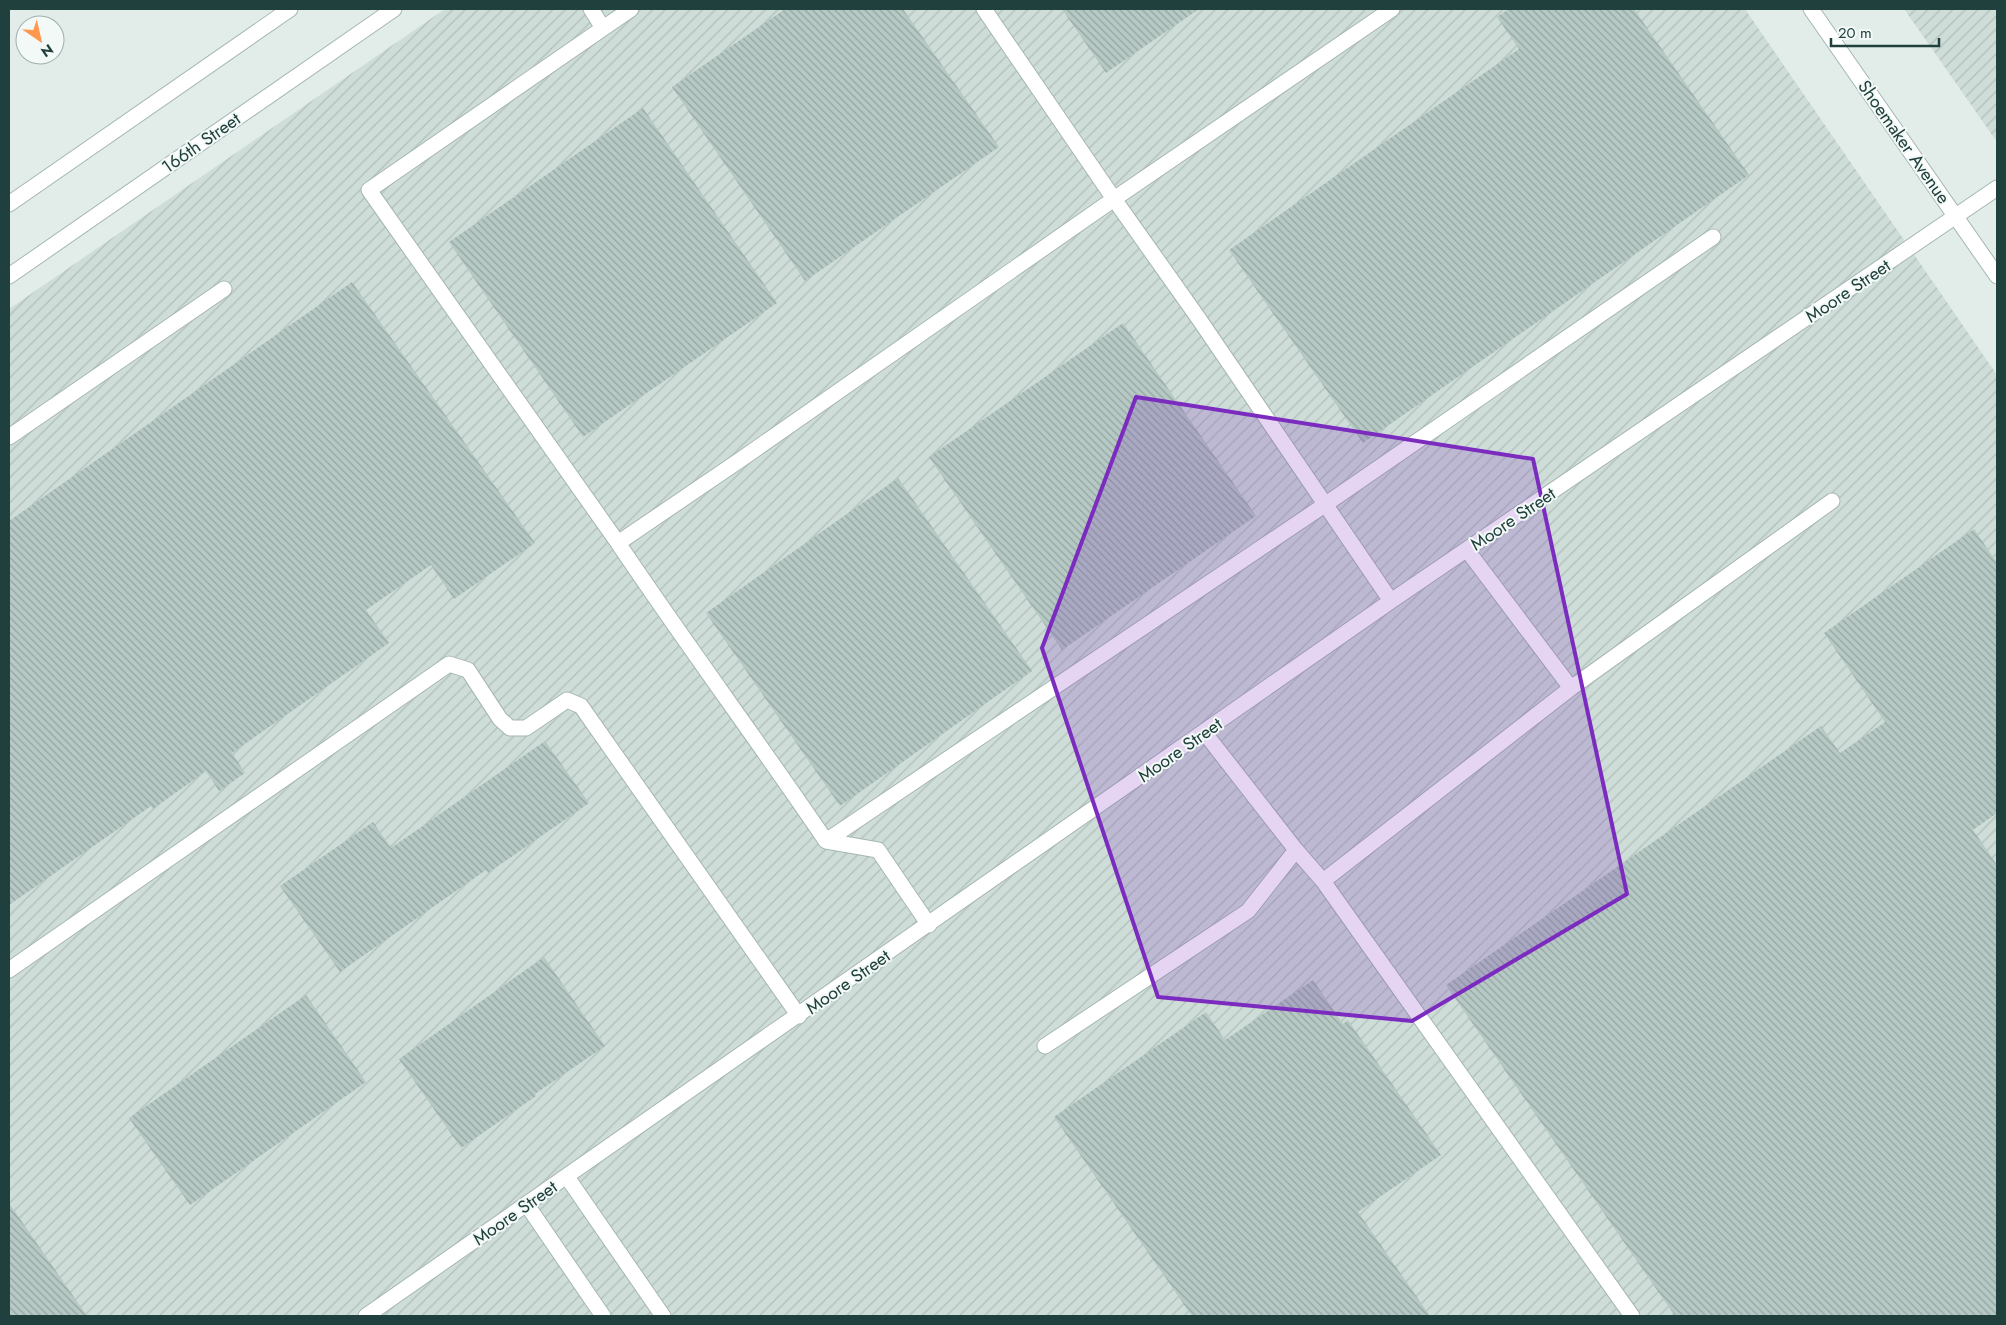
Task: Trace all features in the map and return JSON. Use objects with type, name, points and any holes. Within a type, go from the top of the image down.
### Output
[{"type":"street","points":[[9,204],[290,9]]},
{"type":"street","name":"166th Street","points":[[9,276],[394,9]]},
{"type":"street","points":[[591,9],[603,28]]},
{"type":"street","points":[[631,9],[368,190],[618,543],[684,641],[761,745],[826,841],[878,850],[929,925]]},
{"type":"street","points":[[984,9],[1114,199],[1194,311],[1391,601]]},
{"type":"street","points":[[618,543],[1392,9]]},
{"type":"street","name":"Shoemaker Avenue","points":[[1811,9],[1997,276]]},
{"type":"street","name":"Moore Street","points":[[366,1316],[799,1016],[1391,601],[1997,188]]},
{"type":"street","points":[[826,841],[1326,504],[1713,237]]},
{"type":"street","points":[[9,437],[224,289]]},
{"type":"street","points":[[1323,881],[1571,688],[1832,501]]},
{"type":"street","points":[[1467,550],[1571,688]]},
{"type":"street","points":[[9,970],[449,664],[468,670],[500,719],[510,728],[526,728],[567,700],[581,706],[799,1016]]},
{"type":"street","points":[[1204,732],[1296,850],[1323,881],[1632,1316]]},
{"type":"street","points":[[1045,1046],[1248,911],[1296,850]]},
{"type":"street","points":[[567,1177],[662,1316]]},
{"type":"street","points":[[526,1205],[603,1316]]},
{"type":"highlighted area","points":[[1136,397],[1533,459],[1627,894],[1412,1021],[1158,997],[1042,648]]},
{"type":"shaded area","points":[[445,9],[1745,9],[1997,375],[1997,1316],[9,1316],[9,309]]},
{"type":"shaded area","points":[[1904,9],[1997,9],[1997,142]]},
{"type":"building","points":[[785,9],[903,9],[999,147],[805,281],[672,87]]},
{"type":"building","points":[[1062,9],[1199,9],[1106,73]]},
{"type":"building","points":[[1509,9],[1634,9],[1749,175],[1363,443],[1229,250],[1519,49],[1497,17]]},
{"type":"building","points":[[643,108],[777,303],[583,437],[449,242]]},
{"type":"building","points":[[352,282],[535,543],[454,599],[431,565],[366,610],[389,643],[232,753],[245,773],[219,791],[206,771],[153,809],[151,806],[9,905],[9,521]]},
{"type":"building","points":[[1123,323],[1256,516],[1062,650],[929,457]]},
{"type":"building","points":[[898,478],[1032,671],[840,806],[706,613]]},
{"type":"building","points":[[1974,529],[1997,563],[1997,813],[1973,830],[1997,865],[1997,1316],[1675,1316],[1446,985],[1821,726],[1840,753],[1885,722],[1824,633]]},
{"type":"building","points":[[545,741],[589,803],[488,873],[486,870],[340,972],[280,886],[373,822],[391,848]]},
{"type":"building","points":[[544,957],[605,1046],[461,1148],[399,1059]]},
{"type":"building","points":[[1313,980],[1343,1024],[1348,1020],[1441,1155],[1358,1212],[1430,1316],[1192,1316],[1054,1117],[1206,1012],[1225,1040]]},
{"type":"building","points":[[306,995],[366,1082],[190,1205],[129,1118]]},
{"type":"building","points":[[9,1203],[87,1316],[9,1316]]}]
